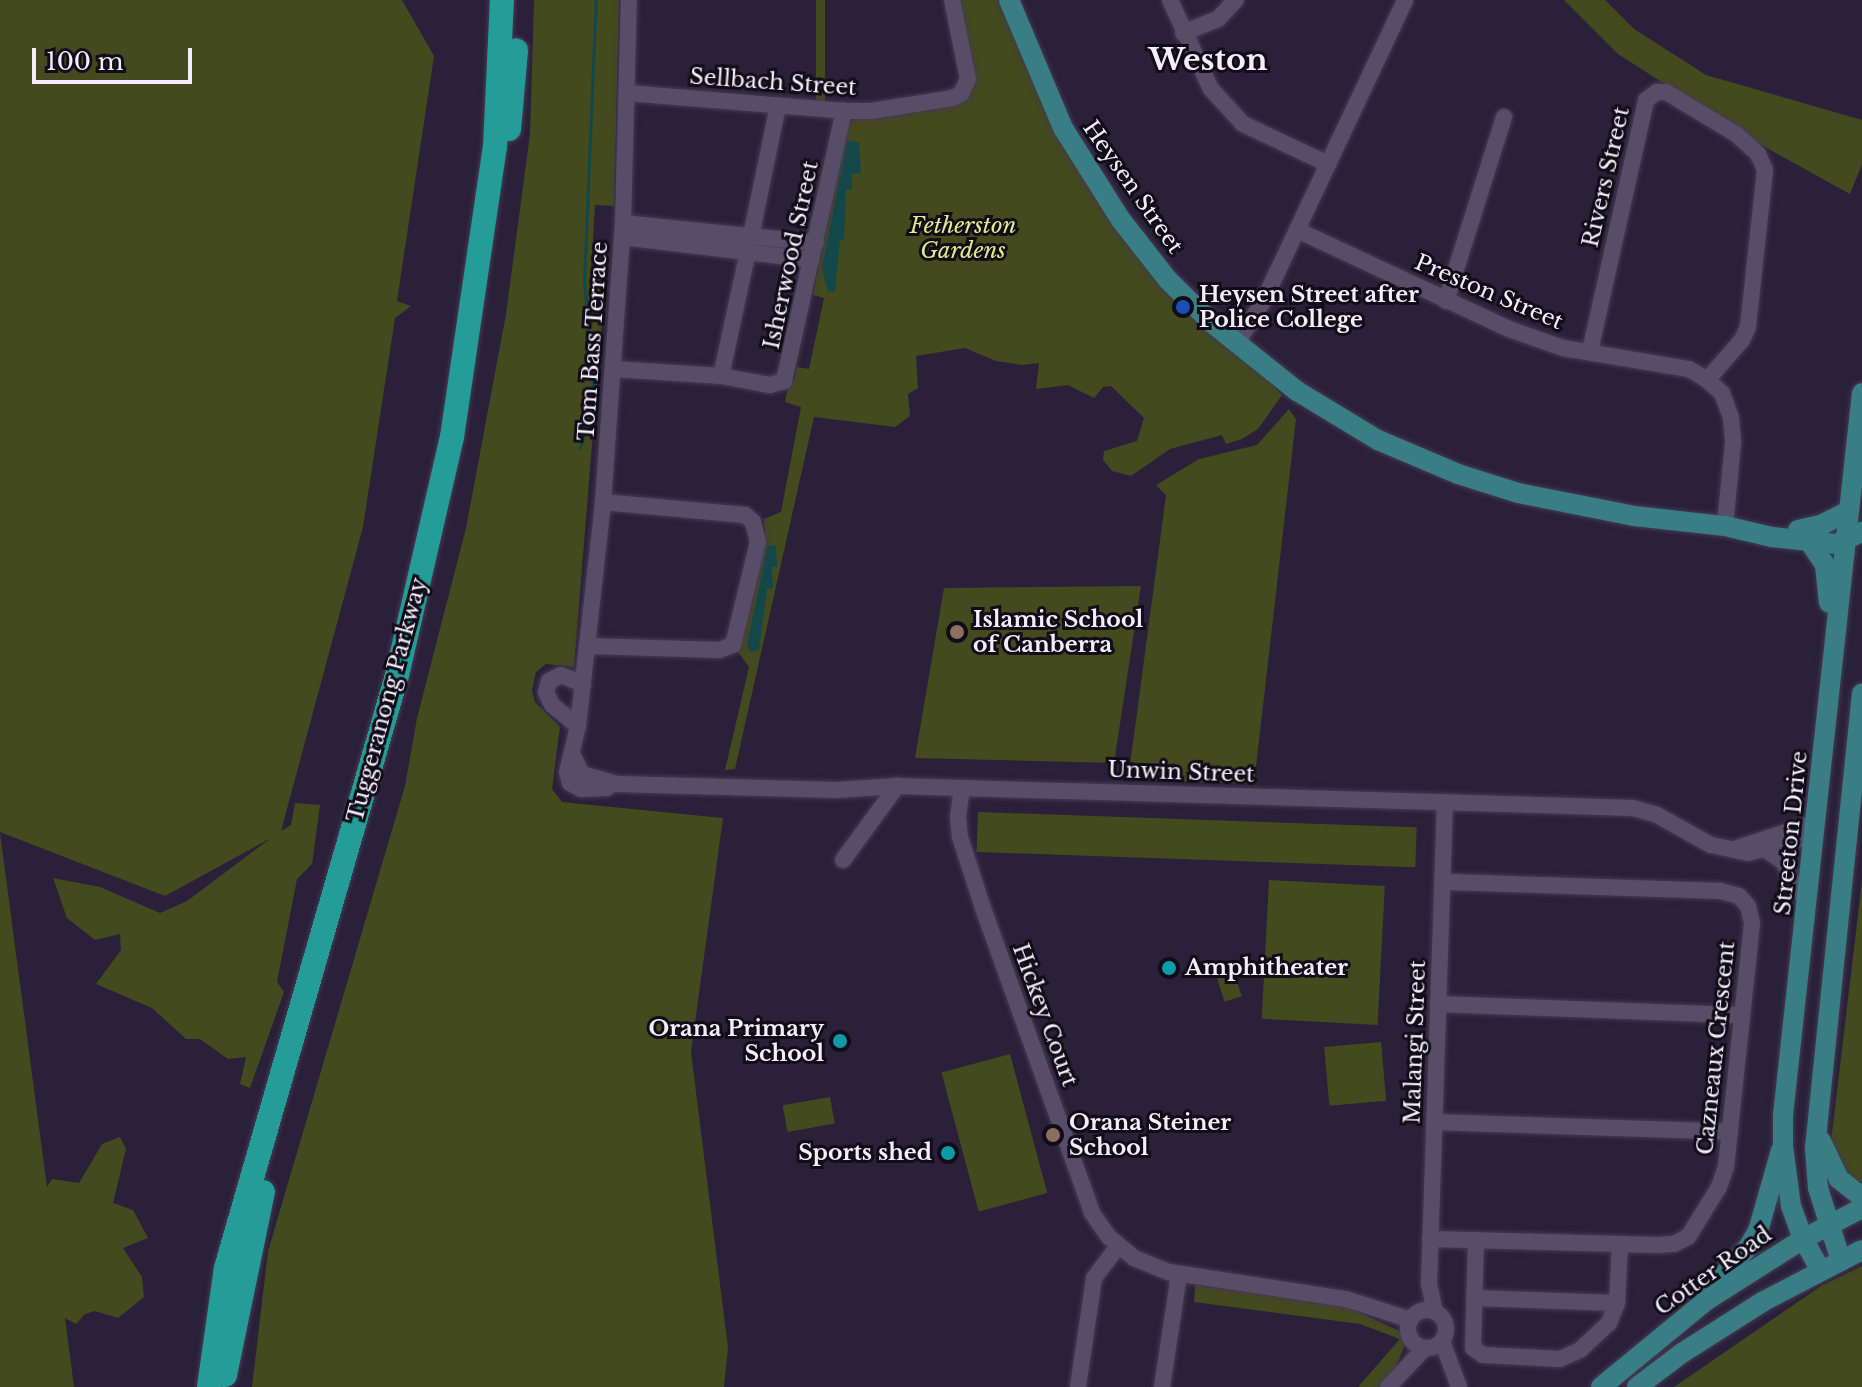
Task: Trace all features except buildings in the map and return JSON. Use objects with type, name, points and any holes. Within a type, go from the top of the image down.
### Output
[{"type":"highway","name":"Tuggeranong Parkway","points":[[209,1387],[226,1268],[397,675],[452,437],[495,147],[502,0]]},
{"type":"highway","name":"Tuggeranong Parkway","points":[[222,1387],[273,1146],[412,675],[467,434],[514,94],[517,0]]},
{"type":"highway","points":[[194,1387],[226,1268]]},
{"type":"main road","name":"Heysen Street","points":[[1009,0],[1063,128],[1121,220],[1168,280],[1236,345],[1297,391],[1378,440],[1458,474],[1558,503],[1758,531],[1773,527],[1803,536],[1837,535],[1857,541]]},
{"type":"main road","name":"Streeton Drive","points":[[1821,1271],[1803,1239],[1791,1206],[1783,1146],[1784,1105],[1833,662],[1857,541],[1849,511],[1862,393]]},
{"type":"main road","points":[[1833,662],[1827,631],[1830,584],[1823,560],[1803,536],[1849,511]]},
{"type":"main road","points":[[1841,1261],[1818,1188],[1815,1148],[1842,879],[1855,817],[1862,693]]},
{"type":"main road","points":[[1816,828],[1855,817]]},
{"type":"main road","points":[[1842,879],[1862,861]]},
{"type":"main road","points":[[1817,1130],[1833,1170],[1847,1188],[1862,1197]]},
{"type":"main road","points":[[1707,1300],[1712,1286],[1749,1246],[1758,1231],[1772,1173],[1783,1146]]},
{"type":"main road","name":"Cotter Road","points":[[1601,1387],[1707,1300],[1803,1239],[1862,1208]]},
{"type":"main road","points":[[1637,1387],[1717,1331],[1862,1250]]},
{"type":"street","name":"Tom Bass Terrace","points":[[573,756],[588,646],[614,369],[629,0]]},
{"type":"street","name":"Sellbach Street","points":[[627,93],[844,111],[871,111],[961,94],[968,79],[952,0]]},
{"type":"street","points":[[1170,0],[1211,89],[1243,124],[1328,164]]},
{"type":"street","points":[[1183,33],[1218,19],[1236,0]]},
{"type":"street","points":[[1236,345],[1265,298],[1405,0]]},
{"type":"street","name":"Rivers Street","points":[[1590,351],[1646,100],[1657,92],[1666,92],[1736,134],[1758,154],[1765,170],[1748,327],[1742,340],[1707,380]]},
{"type":"street","points":[[721,376],[778,106]]},
{"type":"street","name":"Isherwood Street","points":[[614,369],[721,376],[770,385],[784,381],[844,111]]},
{"type":"street","points":[[1446,301],[1504,117]]},
{"type":"street","points":[[622,230],[814,252]]},
{"type":"street","name":"Preston Street","points":[[1297,230],[1446,301],[1550,343],[1689,369],[1707,380]]},
{"type":"street","points":[[1707,380],[1722,393],[1731,418],[1733,443],[1725,526]]},
{"type":"street","points":[[588,646],[719,650],[733,645],[758,542],[753,522],[745,515],[603,502]]},
{"type":"street","points":[[578,726],[552,705],[546,692],[549,681],[558,675],[566,675],[583,684]]},
{"type":"street","name":"Unwin Street","points":[[573,756],[567,772],[574,786],[589,789],[617,784],[836,790],[897,786],[1633,808],[1657,815],[1711,845],[1748,853],[1766,850],[1816,828]]},
{"type":"street","points":[[843,860],[897,786]]},
{"type":"street","name":"Hickey Court","points":[[962,788],[958,816],[960,837],[983,908],[1092,1213],[1117,1247],[1152,1266],[1179,1274],[1346,1299],[1417,1322],[1433,1346]]},
{"type":"street","name":"Malangi Street","points":[[1433,1346],[1446,1325],[1417,1322],[1429,1283],[1445,802]]},
{"type":"street","points":[[1734,849],[1816,828]]},
{"type":"street","points":[[1766,850],[1784,862],[1793,884],[1808,902]]},
{"type":"street","name":"Cazneaux Crescent","points":[[1430,1239],[1674,1244],[1688,1237],[1719,1187],[1730,1132],[1752,923],[1748,906],[1739,896],[1720,891],[1442,882]]},
{"type":"street","points":[[1438,1004],[1742,1015]]},
{"type":"street","points":[[1434,1122],[1730,1132]]},
{"type":"street","points":[[1476,1240],[1471,1341],[1477,1351],[1483,1355],[1560,1359],[1580,1350],[1609,1323],[1617,1303],[1620,1244]]},
{"type":"street","points":[[1078,1387],[1094,1278],[1117,1247]]},
{"type":"street","points":[[1162,1387],[1179,1274]]},
{"type":"street","points":[[1474,1298],[1617,1303]]},
{"type":"street","points":[[1393,1382],[1417,1322]]},
{"type":"street","points":[[1393,1382],[1433,1346],[1448,1359],[1459,1387]]},
{"type":"green space","points":[[0,0],[402,0],[434,56],[397,301],[411,306],[395,318],[363,527],[281,831],[291,825],[295,803],[320,805],[312,864],[297,879],[277,982],[284,992],[250,1088],[240,1084],[246,1057],[228,1059],[200,1039],[186,1039],[152,1008],[96,984],[121,950],[120,934],[95,940],[67,918],[53,878],[100,887],[160,913],[187,901],[271,838],[165,896],[0,832]]},
{"type":"green space","points":[[534,0],[619,0],[614,206],[595,205],[591,269],[606,272],[574,667],[546,664],[536,672],[532,690],[535,702],[560,727],[552,789],[562,802],[723,818],[691,1052],[728,1348],[724,1387],[252,1387],[268,1251],[405,786],[417,718],[466,528],[506,314],[530,134]]},
{"type":"green space","points":[[816,0],[825,0],[825,103],[816,103]]},
{"type":"green space","name":"Fetherston Gardens","points":[[956,0],[998,0],[1045,109],[1112,222],[1282,395],[1258,429],[1242,439],[1226,444],[1222,435],[1170,449],[1131,476],[1112,471],[1103,460],[1104,451],[1137,441],[1144,418],[1111,386],[1103,387],[1094,398],[1068,385],[1036,389],[1039,363],[1023,365],[996,361],[965,348],[916,356],[918,388],[908,394],[910,416],[895,427],[814,417],[735,769],[725,770],[749,667],[738,652],[765,537],[764,519],[781,512],[801,407],[785,402],[788,387],[794,381],[797,367],[809,369],[824,298],[813,295],[846,126],[856,118],[964,97]]},
{"type":"green space","points":[[1564,0],[1605,0],[1634,29],[1706,75],[1862,120],[1862,164],[1850,194],[1754,141],[1618,54]]},
{"type":"green space","points":[[1289,409],[1296,419],[1254,784],[1128,780],[1166,495],[1156,485],[1199,459],[1257,445]]},
{"type":"green space","points":[[1141,586],[1114,763],[915,758],[944,588]]},
{"type":"green space","points":[[978,812],[1417,827],[1415,867],[977,852]]},
{"type":"green space","points":[[0,833],[47,1187],[52,1179],[79,1183],[102,1144],[120,1137],[126,1149],[113,1203],[133,1210],[148,1238],[123,1248],[142,1277],[144,1297],[118,1318],[95,1311],[85,1314],[76,1324],[65,1318],[74,1387],[0,1387]]},
{"type":"green space","points":[[1269,880],[1385,886],[1378,1025],[1262,1019]]},
{"type":"green space","points":[[1862,881],[1862,1187],[1855,1186],[1830,1150]]},
{"type":"green space","points":[[1230,960],[1242,996],[1225,1002],[1213,966]]},
{"type":"green space","points":[[1381,1042],[1386,1101],[1329,1106],[1324,1047]]},
{"type":"green space","points":[[1010,1054],[1047,1193],[979,1211],[941,1072]]},
{"type":"green space","points":[[830,1097],[835,1124],[787,1132],[783,1105]]},
{"type":"green space","points":[[1862,1266],[1862,1387],[1674,1387],[1821,1286]]},
{"type":"green space","points":[[1195,1285],[1347,1307],[1404,1333],[1405,1345],[1396,1366],[1379,1387],[1358,1387],[1400,1339],[1360,1324],[1194,1302]]},
{"type":"shaded area","points":[[847,141],[859,142],[861,173],[852,174],[852,190],[846,190],[844,239],[840,240],[835,291],[828,292],[822,268]]},
{"type":"shaded area","points":[[768,545],[776,546],[777,567],[772,567],[773,588],[767,589],[759,650],[750,652],[747,645]]},
{"type":"waterway","points":[[580,448],[594,393],[584,281],[596,0]]},
{"type":"place","name":"Heysen Street after Police College","points":[[1183,307]]},
{"type":"place","name":"Islamic School of Canberra","points":[[957,632]]},
{"type":"place","name":"Amphitheater","points":[[1169,968]]},
{"type":"place","name":"Orana Primary School","points":[[840,1041]]},
{"type":"place","name":"Orana Steiner School","points":[[1053,1135]]},
{"type":"place","name":"Sports shed","points":[[948,1153]]},
{"type":"district","name":"Weston","points":[[1208,60]]}]
